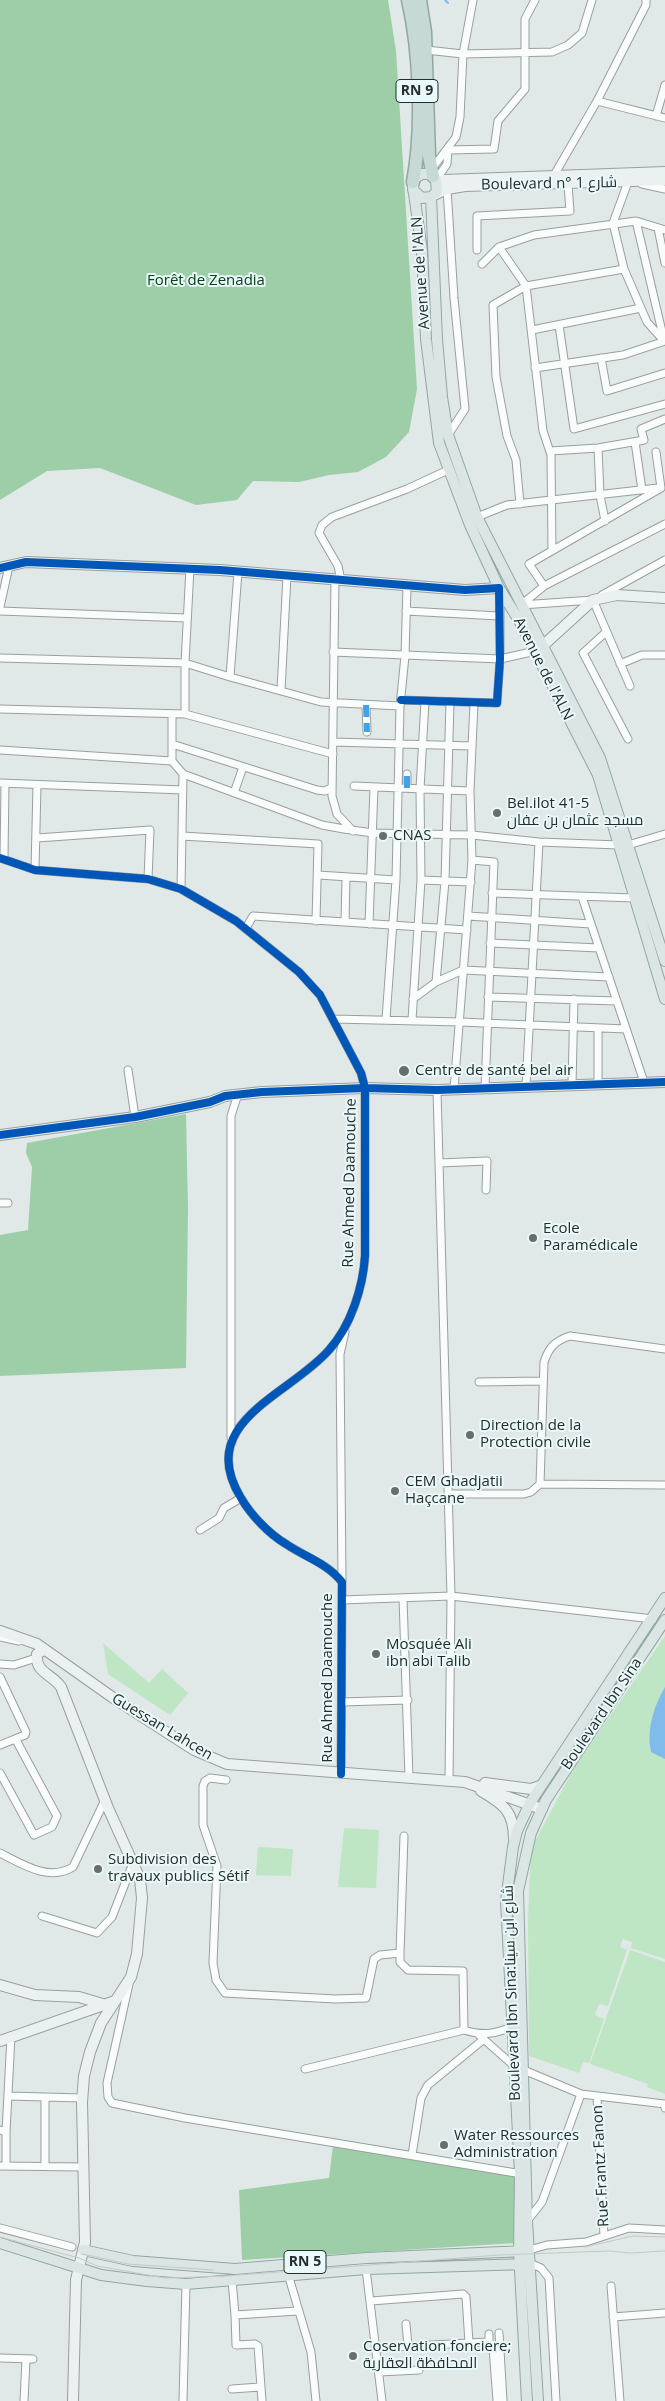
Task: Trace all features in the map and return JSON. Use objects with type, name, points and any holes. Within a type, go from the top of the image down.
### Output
[{"type":"highway","name":"RN 9","points":[[408,0],[415,47],[418,105],[417,149],[413,186]]},
{"type":"highway","name":"RN 9","points":[[420,0],[426,50],[429,156],[433,176]]},
{"type":"main road","points":[[433,196],[418,196],[413,186],[418,176],[433,176],[438,188],[433,196],[437,338],[442,397],[448,436],[477,518],[521,605],[540,649],[600,758],[623,845],[634,898],[665,1000]]},
{"type":"main road","name":"Avenue de l'ALN","points":[[413,186],[422,251],[426,338],[439,442],[470,524],[500,588],[540,649]]},
{"type":"main road","points":[[623,845],[665,961]]},
{"type":"main road","name":"Boulevard Ibn Sina:شارع ابن سينا","points":[[527,2401],[521,2071],[512,2027],[506,1901],[514,1841],[530,1803],[540,1786],[653,1619],[665,1598]]},
{"type":"main road","name":"Boulevard Ibn Sina","points":[[521,2071],[518,1891],[530,1833],[565,1767],[665,1620]]},
{"type":"main road","name":"Boulevard Ibn Sina:شارع ابن سينا","points":[[524,2174],[527,2221],[524,2250]]},
{"type":"main road","name":"RN 5","points":[[0,2244],[79,2268],[127,2279],[186,2284],[366,2269],[524,2264]]},
{"type":"main road","name":"RN 5","points":[[83,2250],[134,2261],[235,2268],[366,2258],[524,2250]]},
{"type":"main road","name":"Boulevard Ibn Sina:شارع ابن سينا","points":[[524,2264],[538,2401]]},
{"type":"street","points":[[433,176],[456,137],[460,118],[463,54],[473,0]]},
{"type":"street","points":[[448,150],[494,149],[498,121],[525,89],[525,19],[535,0]]},
{"type":"street","points":[[426,50],[463,54],[524,51],[552,52],[568,45],[582,33],[592,0]]},
{"type":"street","points":[[553,177],[597,101],[646,5],[646,0]]},
{"type":"street","points":[[656,116],[665,85]]},
{"type":"street","points":[[597,101],[665,118]]},
{"type":"street","points":[[433,176],[447,164],[448,150]]},
{"type":"street","name":"Boulevard n° شارع 1","points":[[433,176],[444,180],[665,172]]},
{"type":"street","name":"Boulevard n° شارع 1","points":[[433,196],[447,189],[665,180]]},
{"type":"street","points":[[664,341],[647,322],[624,269],[613,223],[631,182],[665,189]]},
{"type":"street","points":[[477,250],[477,216],[570,211],[568,185]]},
{"type":"street","points":[[447,189],[454,298],[465,409],[448,436]]},
{"type":"street","points":[[636,221],[664,341]]},
{"type":"street","points":[[482,264],[499,247],[534,235],[636,221],[661,229],[665,263]]},
{"type":"street","points":[[499,247],[526,286],[543,431],[550,451],[552,550]]},
{"type":"street","points":[[520,504],[516,460],[507,436],[496,377],[493,305],[526,286],[624,269]]},
{"type":"street","points":[[532,330],[641,308]]},
{"type":"street","points":[[559,325],[574,429],[665,404]]},
{"type":"street","points":[[535,368],[623,355],[664,341]]},
{"type":"street","points":[[601,358],[607,391],[665,373]]},
{"type":"street","points":[[550,451],[598,448],[644,440],[642,429],[665,419]]},
{"type":"street","points":[[635,442],[642,490]]},
{"type":"street","points":[[598,448],[600,495],[605,521]]},
{"type":"street","points":[[656,452],[663,487]]},
{"type":"street","points":[[353,831],[338,814],[331,788],[333,652],[338,566],[319,533],[322,524],[332,516],[407,489],[448,470]]},
{"type":"street","points":[[477,518],[507,506],[663,487]]},
{"type":"street","points":[[544,586],[529,564],[663,487]]},
{"type":"street","points":[[521,605],[544,586],[665,524]]},
{"type":"street","points":[[333,652],[500,659],[540,649],[593,600],[665,560]]},
{"type":"street","points":[[0,658],[185,663],[304,698],[333,704],[366,705],[425,701],[497,703],[500,659],[500,588],[465,590],[190,568],[26,562],[5,567],[0,609],[187,618]]},
{"type":"street","points":[[185,714],[185,663],[190,568]]},
{"type":"street","points":[[230,676],[238,572]]},
{"type":"street","points":[[281,690],[287,576]]},
{"type":"street","points":[[386,1020],[396,880],[400,703],[405,656],[407,586]]},
{"type":"street","points":[[521,605],[593,600],[617,595],[665,598]]},
{"type":"street","points":[[593,600],[630,686]]},
{"type":"street","points":[[406,612],[500,616]]},
{"type":"street","points":[[606,632],[583,653],[628,739]]},
{"type":"street","points":[[620,664],[642,655],[665,655]]},
{"type":"street","points":[[412,1020],[421,880],[420,789],[425,701]]},
{"type":"street","points":[[436,982],[445,881],[446,790],[450,702]]},
{"type":"street","points":[[454,1089],[462,970],[471,882],[472,835],[470,791],[474,703]]},
{"type":"street","points":[[366,705],[366,732]]},
{"type":"street","points":[[0,709],[185,714],[333,754]]},
{"type":"street","points":[[172,715],[172,761],[183,774],[322,825],[372,833],[472,835],[538,842],[623,845],[665,834]]},
{"type":"street","points":[[333,742],[472,746]]},
{"type":"street","points":[[172,744],[317,790],[325,791],[331,788]]},
{"type":"street","points":[[0,750],[172,761]]},
{"type":"street","points":[[234,793],[243,767]]},
{"type":"street","points":[[181,889],[183,774]]},
{"type":"street","points":[[407,774],[407,788]]},
{"type":"street","points":[[2,858],[2,784],[183,790]]},
{"type":"street","points":[[35,870],[37,785]]},
{"type":"street","points":[[354,786],[470,791]]},
{"type":"street","points":[[369,924],[374,787]]},
{"type":"street","points":[[37,838],[150,830],[148,878]]},
{"type":"street","points":[[182,836],[318,844],[316,921]]},
{"type":"street","points":[[526,1086],[538,842]]},
{"type":"street","name":"Rue Ahmed Daamouche","points":[[2,858],[35,870],[148,878],[181,889],[246,928],[299,972],[320,994],[361,1073],[365,1088],[364,1271],[346,1324],[328,1352],[310,1369],[244,1420],[235,1431],[231,1441],[231,1470],[234,1484],[241,1498],[274,1535],[285,1544],[326,1567],[342,1582],[341,1774]]},
{"type":"street","points":[[472,860],[494,862],[485,1088]]},
{"type":"street","points":[[318,875],[396,880]]},
{"type":"street","points":[[345,922],[346,877]]},
{"type":"street","points":[[421,880],[471,882]]},
{"type":"street","points":[[492,893],[634,898]]},
{"type":"street","points":[[582,897],[644,1082]]},
{"type":"street","points":[[246,928],[253,916],[467,930]]},
{"type":"street","points":[[468,916],[534,922],[591,924]]},
{"type":"street","points":[[490,943],[599,948]]},
{"type":"street","points":[[413,999],[436,982],[462,970],[609,977]]},
{"type":"street","points":[[488,997],[617,1000]]},
{"type":"street","points":[[572,1085],[574,999]]},
{"type":"street","points":[[334,1020],[412,1020],[626,1029]]},
{"type":"street","points":[[598,1028],[598,1084]]},
{"type":"street","points":[[128,1070],[136,1117]]},
{"type":"street","points":[[0,1135],[136,1117],[238,1094],[365,1088],[437,1090],[665,1082]]},
{"type":"street","points":[[437,1090],[451,1596],[449,1781]]},
{"type":"street","points":[[231,1441],[231,1116],[238,1094]]},
{"type":"street","points":[[439,1163],[487,1161],[486,1190]]},
{"type":"street","points":[[0,1203],[8,1203]]},
{"type":"street","points":[[342,1582],[340,1354],[346,1324]]},
{"type":"street","points":[[540,1484],[544,1362],[548,1351],[556,1340],[570,1336],[665,1349]]},
{"type":"street","points":[[479,1382],[543,1381]]},
{"type":"street","points":[[449,1494],[524,1494],[531,1492],[540,1484],[665,1485]]},
{"type":"street","points":[[200,1530],[219,1518],[224,1508],[241,1498]]},
{"type":"street","points":[[342,1600],[451,1596],[653,1619]]},
{"type":"street","points":[[403,1598],[408,1700],[409,1778]]},
{"type":"street","name":"Guessan Lahcen","points":[[0,1631],[32,1642],[40,1654],[211,1758],[227,1764],[245,1767],[465,1782]]},
{"type":"street","points":[[0,1637],[32,1642]]},
{"type":"street","points":[[0,1664],[14,1666],[40,1654]]},
{"type":"street","points":[[40,1654],[36,1663],[40,1670],[55,1678],[61,1687],[105,1800],[140,1879],[142,1898],[137,1954],[107,2083],[108,2097],[112,2103],[185,2118],[524,2174]]},
{"type":"street","points":[[0,1677],[26,1729],[25,1735],[0,1745]]},
{"type":"street","points":[[342,1702],[408,1700]]},
{"type":"street","points":[[0,1773],[34,1835],[52,1827],[57,1816],[16,1740]]},
{"type":"street","points":[[226,1780],[210,1778],[205,1780],[203,1825],[217,1866],[213,1963],[216,1980],[225,1993],[335,1999],[366,1998],[374,1959],[380,1955],[400,1953]]},
{"type":"street","points":[[465,1782],[531,1789],[540,1786]]},
{"type":"street","points":[[465,1782],[530,1803],[542,1809]]},
{"type":"street","points":[[465,1782],[494,1798],[506,1809],[512,1817],[514,1841]]},
{"type":"street","points":[[0,1854],[40,1872],[63,1873],[73,1867],[105,1800]]},
{"type":"street","points":[[404,1836],[400,1962],[408,1970],[463,1971],[464,2030]]},
{"type":"street","points":[[42,1916],[97,1933],[112,1918],[133,1863]]},
{"type":"street","points":[[73,2401],[76,2280],[83,2250],[82,2098],[90,2052],[100,2023],[111,2003],[131,1977]]},
{"type":"street","points":[[0,1985],[35,1994],[79,1996],[111,2003]]},
{"type":"street","points":[[0,2041],[111,2003]]},
{"type":"street","points":[[412,2155],[421,2098],[428,2084],[482,2037],[512,2027]]},
{"type":"street","points":[[305,2069],[464,2030],[482,2037],[521,2071],[581,2094],[664,2104],[665,2108]]},
{"type":"street","points":[[11,2036],[8,2096],[3,2131],[3,2166],[83,2167]]},
{"type":"street","points":[[527,2221],[542,2202],[581,2094]]},
{"type":"street","points":[[8,2096],[82,2098]]},
{"type":"street","name":"Rue Frantz Fanon","points":[[598,2096],[604,2236]]},
{"type":"street","points":[[44,2166],[45,2097]]},
{"type":"street","points":[[0,2228],[72,2247]]},
{"type":"street","points":[[524,2250],[547,2245],[586,2242],[635,2228],[665,2230]]},
{"type":"street","points":[[524,2264],[541,2268],[549,2278],[556,2401]]},
{"type":"street","points":[[366,2269],[382,2401]]},
{"type":"street","points":[[288,2274],[311,2352],[316,2401]]},
{"type":"street","points":[[232,2280],[236,2345],[255,2344],[258,2346],[262,2401]]},
{"type":"street","points":[[183,2401],[186,2284]]},
{"type":"street","points":[[611,2286],[620,2401]]},
{"type":"street","points":[[371,2301],[463,2294],[469,2307],[469,2342]]},
{"type":"street","points":[[235,2315],[298,2311]]},
{"type":"street","points":[[613,2317],[665,2313]]},
{"type":"street","points":[[406,2324],[408,2346]]},
{"type":"street","points":[[499,2333],[503,2401]]},
{"type":"street","points":[[488,2334],[489,2342],[493,2347],[496,2401]]},
{"type":"street","points":[[377,2348],[489,2342]]},
{"type":"street","points":[[0,2358],[29,2359],[24,2401]]},
{"type":"street","points":[[379,2372],[419,2370]]},
{"type":"street","points":[[232,2389],[260,2387]]},
{"type":"green space","name":"Forêt de Zenadia","points":[[0,0],[388,0],[396,51],[417,389],[409,432],[386,457],[358,472],[329,475],[299,482],[253,481],[237,500],[196,505],[100,468],[47,471],[0,500]]},
{"type":"green space","points":[[186,1114],[188,1208],[186,1368],[0,1376],[0,1235],[28,1230],[32,1167],[26,1153],[27,1143]]},
{"type":"green space","points":[[665,1636],[665,1959],[631,1948],[632,1942],[623,1939],[620,1947],[627,1950],[608,2006],[599,2004],[595,2015],[604,2019],[589,2063],[583,2062],[579,2073],[529,2056],[528,1921],[531,1849],[573,1770]]},
{"type":"green space","points":[[103,1643],[149,1683],[162,1669],[188,1693],[170,1715],[108,1674]]},
{"type":"green space","points":[[344,1828],[379,1830],[376,1888],[338,1887]]},
{"type":"green space","points":[[258,1847],[293,1849],[291,1876],[256,1875]]},
{"type":"green space","points":[[630,1950],[665,1962],[665,2094],[647,2087],[648,2084],[590,2064]]},
{"type":"green space","points":[[333,2146],[515,2176],[516,2243],[242,2260],[239,2190],[329,2178]]},
{"type":"water","points":[[665,1687],[665,1759],[651,1752],[650,1727],[657,1702]]},
{"type":"waterway","points":[[445,0],[448,3]]},
{"type":"tram line","points":[[585,2247],[633,2236],[665,2237]]},
{"type":"tram line","points":[[0,2237],[79,2258],[97,2266],[165,2278],[227,2276],[499,2255],[665,2251]]},
{"type":"tram line","points":[[82,2254],[128,2264],[213,2270]]},
{"type":"marked path","points":[[366,705],[367,732]]},
{"type":"marked path","points":[[407,774],[407,788]]},
{"type":"cycle path","points":[[0,568],[26,562],[220,570],[465,590],[499,588],[500,659],[497,703],[401,700]]},
{"type":"cycle path","points":[[0,858],[35,870],[148,879],[181,889],[236,921],[299,972],[320,995],[361,1073],[365,1088],[365,1256],[359,1293],[344,1330],[329,1350],[312,1366],[253,1412],[238,1430],[229,1449],[230,1472],[241,1498],[255,1517],[280,1540],[323,1565],[342,1582],[341,1774]]},
{"type":"cycle path","points":[[0,1135],[135,1117],[210,1102],[225,1096],[262,1092],[365,1088],[437,1090],[665,1082]]},
{"type":"place","name":"Bel.ilot 41-5 مسجد عثمان بن عفان","points":[[497,813]]},
{"type":"place","name":"CNAS","points":[[383,836]]},
{"type":"place","name":"Centre de santé bel air","points":[[404,1071]]},
{"type":"place","name":"Ecole Paramédicale","points":[[533,1238]]},
{"type":"place","name":"Direction de la Protection civile","points":[[470,1435]]},
{"type":"place","name":"CEM Ghadjatii Haçcane","points":[[395,1491]]},
{"type":"place","name":"Mosquée Ali ibn abi Talib","points":[[376,1654]]},
{"type":"place","name":"Subdivision des travaux publics Sétif","points":[[98,1869]]},
{"type":"place","name":"Water Ressources Administration","points":[[444,2145]]},
{"type":"place","name":"Coservation fonciere; المحافظة العقارية","points":[[353,2356]]}]
